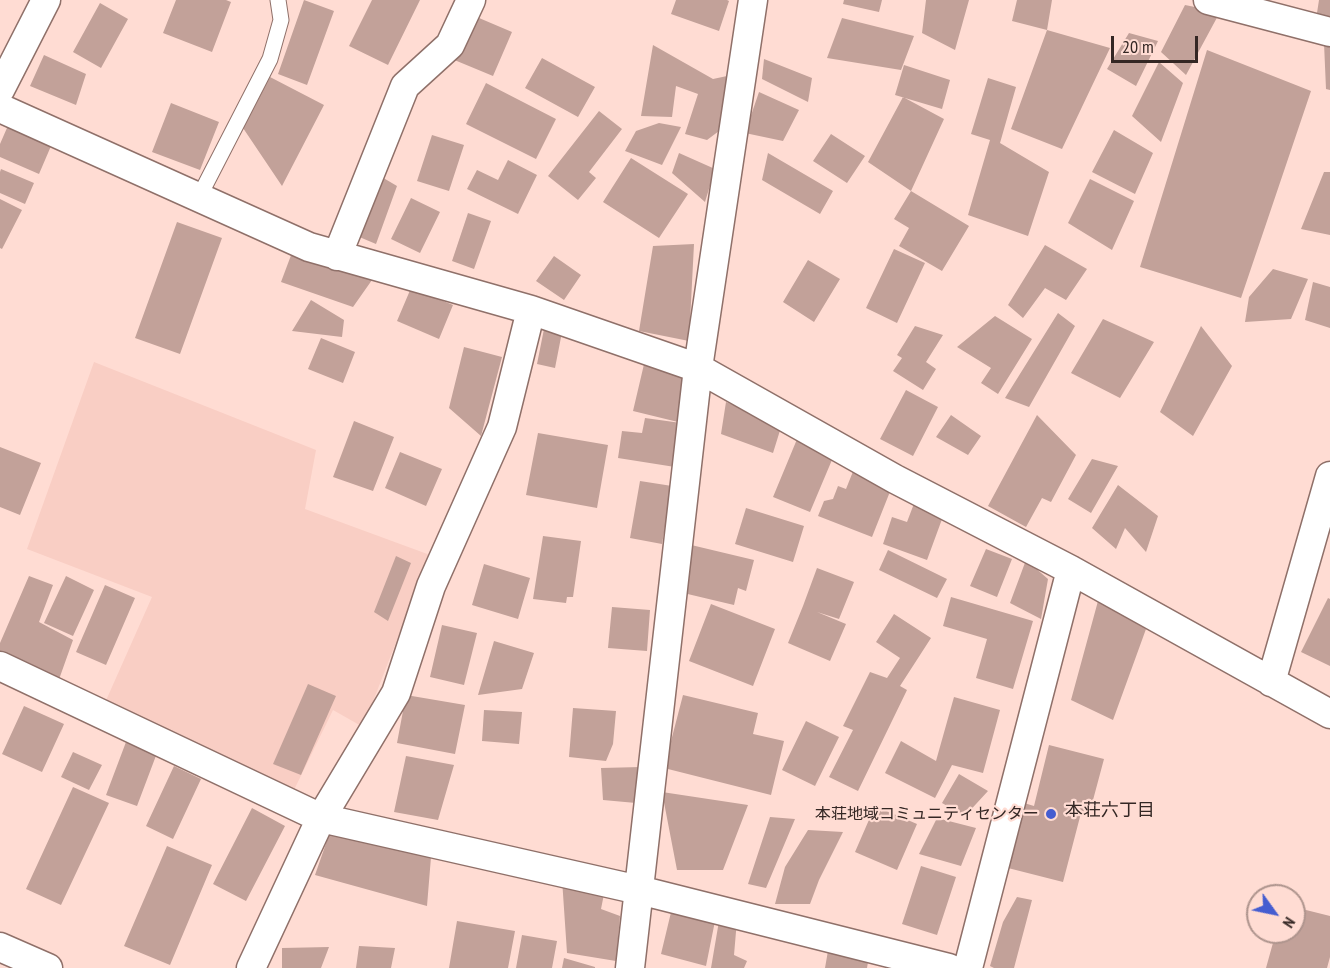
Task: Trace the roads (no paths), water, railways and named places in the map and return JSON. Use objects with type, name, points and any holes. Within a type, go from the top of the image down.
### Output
[{"type":"street","points":[[0,90],[46,0]]},
{"type":"street","points":[[337,255],[405,86],[450,45],[471,0]]},
{"type":"street","points":[[630,968],[698,368],[753,0]]},
{"type":"street","points":[[1208,0],[1330,32]]},
{"type":"street","points":[[0,108],[309,247],[531,310],[698,368],[895,479],[1071,570],[1330,714]]},
{"type":"street","points":[[251,968],[321,818],[396,693],[431,586],[502,427],[531,310]]},
{"type":"street","points":[[1271,682],[1330,476]]},
{"type":"street","points":[[968,968],[1071,570]]},
{"type":"street","points":[[0,666],[321,818],[639,890],[949,968]]},
{"type":"street","points":[[0,947],[48,968]]},
{"type":"lane","points":[[199,197],[270,59],[281,20],[278,0]]},
{"type":"place","name":"本荘地域コミュニティセンター","points":[[1051,814]]},
{"type":"district","name":"本荘六丁目","points":[[1110,811]]}]
